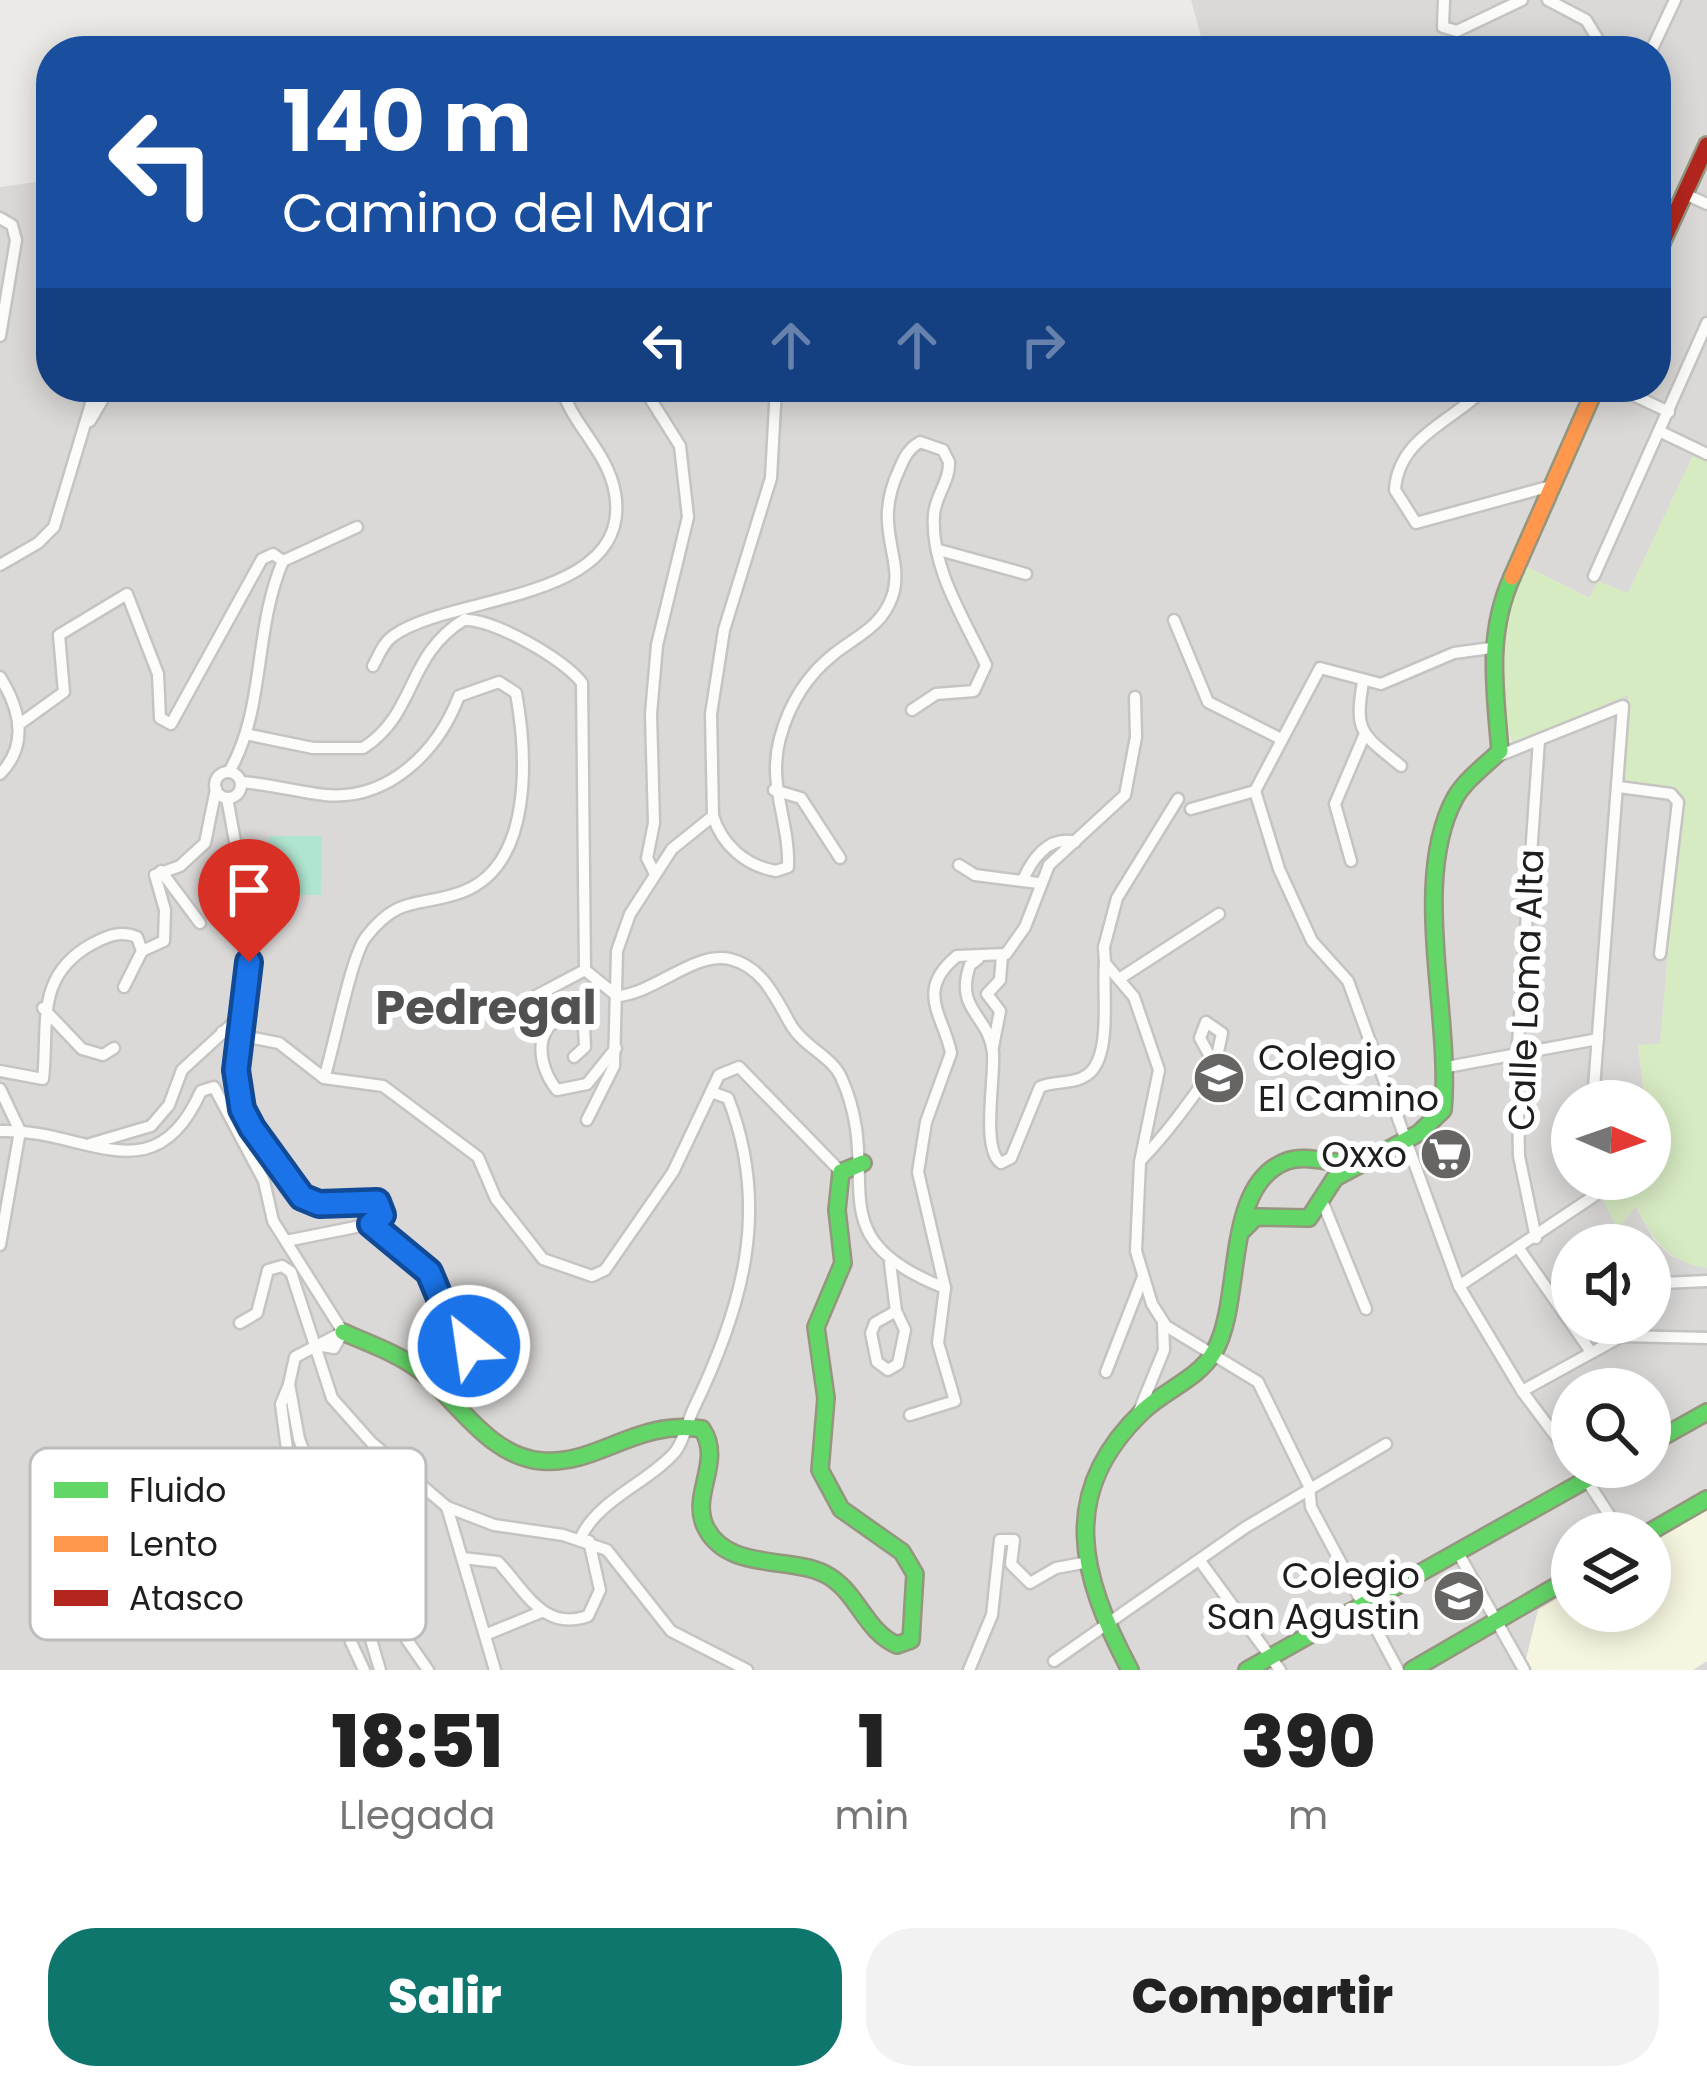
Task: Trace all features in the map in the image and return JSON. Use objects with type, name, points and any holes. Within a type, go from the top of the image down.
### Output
[{"type":"street","points":[[1444,0],[1443,27],[1456,32],[1522,0]]},
{"type":"street","points":[[1548,0],[1586,20],[1596,36]]},
{"type":"street","points":[[1658,36],[1675,0]]},
{"type":"street","points":[[1672,222],[1707,145]]},
{"type":"street","points":[[1685,194],[1707,204]]},
{"type":"street","points":[[0,218],[11,225],[16,240],[0,336]]},
{"type":"street","points":[[1594,576],[1707,323]]},
{"type":"street","points":[[0,565],[38,544],[54,527],[91,402]]},
{"type":"street","points":[[79,439],[101,402]]},
{"type":"street","points":[[374,666],[397,634],[474,606],[544,588],[571,574],[610,530],[616,505],[611,476],[569,402]]},
{"type":"street","points":[[652,402],[680,446],[688,518],[657,645],[651,714],[654,823],[647,858],[654,872]]},
{"type":"street","points":[[775,402],[772,478],[724,630],[711,714],[713,816],[723,841],[750,862],[776,872],[785,870],[789,860],[774,790],[778,745],[794,697],[831,656],[880,620],[891,602],[896,585],[884,517],[898,472],[910,448],[920,442],[943,451],[949,462],[934,513],[939,550],[985,675],[974,691],[936,694],[912,710]]},
{"type":"street","points":[[1467,402],[1413,445],[1399,467],[1395,490],[1415,523],[1551,486]]},
{"type":"street","points":[[1498,756],[1502,735],[1491,648],[1504,591],[1589,402]]},
{"type":"street","points":[[1648,402],[1669,412]]},
{"type":"street","points":[[1661,432],[1707,454]]},
{"type":"street","points":[[158,876],[180,866],[205,843],[218,777],[230,772],[250,735],[260,631],[283,561],[357,526]]},
{"type":"street","points":[[939,550],[1026,574]]},
{"type":"street","points":[[21,723],[64,692],[59,635],[127,594],[158,674],[160,718],[175,721],[262,559],[273,554],[283,561]]},
{"type":"street","points":[[250,735],[313,748],[363,748],[399,712],[428,648],[474,606]]},
{"type":"street","points":[[464,620],[479,620],[520,640],[567,666],[582,683],[586,970],[617,996]]},
{"type":"street","points":[[1174,620],[1208,702],[1281,739]]},
{"type":"street","points":[[1491,648],[1454,653],[1398,680],[1363,682],[1320,668],[1255,791],[1312,941],[1345,974],[1459,1286],[1551,1430]]},
{"type":"street","points":[[0,677],[21,723],[12,761],[0,774]]},
{"type":"street","points":[[230,772],[241,782],[357,795],[412,766],[450,721],[459,696],[499,682],[516,693],[520,809],[508,845],[481,882],[448,896],[403,902],[363,940],[324,1078]]},
{"type":"street","points":[[1363,682],[1356,709],[1364,736],[1401,766]]},
{"type":"street","points":[[1135,697],[1136,737],[1125,795],[1038,883],[1024,928],[1002,955],[1000,980],[987,994],[1000,1011],[993,1051],[991,1148],[1001,1163],[1011,1158],[1040,1087],[1086,1076],[1094,1066],[1102,1041],[1105,936],[1117,898],[1178,799]]},
{"type":"street","points":[[1242,1231],[1256,1217],[1309,1218],[1335,1178],[1406,1140],[1443,1110],[1447,1067],[1436,908],[1437,841],[1457,794],[1498,756],[1623,706],[1595,1080]]},
{"type":"street","points":[[1351,861],[1335,804],[1364,736]]},
{"type":"street","name":"Calle Loma Alta","points":[[1536,1238],[1519,1156],[1516,1058],[1539,740]]},
{"type":"street","points":[[226,798],[238,794],[241,782]]},
{"type":"street","points":[[1619,787],[1671,794],[1678,802],[1660,954]]},
{"type":"street","points":[[216,789],[226,798],[242,874],[249,962],[236,1070],[242,1109],[289,1183],[319,1204],[377,1202],[382,1215],[371,1224],[286,1241]]},
{"type":"street","points":[[774,790],[801,798],[839,858]]},
{"type":"street","points":[[1191,808],[1255,791]]},
{"type":"street","points":[[587,1120],[609,1079],[617,1045],[620,939],[654,872],[686,835],[713,816]]},
{"type":"street","points":[[1022,880],[1034,858],[1055,842],[1075,842]]},
{"type":"street","points":[[959,865],[975,875],[1038,883]]},
{"type":"street","points":[[158,876],[200,923]]},
{"type":"street","points":[[124,987],[142,951],[164,941],[166,910],[158,876]]},
{"type":"street","points":[[1119,979],[1219,914]]},
{"type":"street","points":[[0,1071],[43,1079],[44,1008],[51,985],[78,952],[126,932],[139,939],[142,951]]},
{"type":"street","points":[[910,1414],[955,1401],[938,1343],[945,1288],[918,1172],[926,1122],[951,1053],[935,1019],[935,989],[956,956],[1002,955]]},
{"type":"street","points":[[980,958],[970,965],[965,999],[993,1051]]},
{"type":"street","points":[[617,996],[718,959],[740,963],[764,979],[800,1042],[840,1073],[863,1163],[857,1202],[863,1227],[890,1263],[945,1288]]},
{"type":"street","points":[[1105,963],[1134,998],[1159,1070],[1140,1162],[1135,1232],[1143,1277],[1163,1323],[1162,1354],[1133,1420],[1092,1488],[1082,1531],[1083,1563],[1106,1628],[1130,1670]]},
{"type":"street","points":[[496,1017],[586,970]]},
{"type":"street","points":[[44,1008],[82,1049],[103,1055],[114,1048]]},
{"type":"street","points":[[90,1144],[132,1134],[161,1118],[182,1070],[243,1014]]},
{"type":"street","points":[[574,1057],[585,1047],[584,1027],[572,1017],[552,1022],[541,1049],[557,1090],[586,1084],[617,1045]]},
{"type":"street","points":[[222,1032],[279,1043],[324,1078],[383,1086],[478,1156],[496,1199],[543,1259],[592,1276],[604,1270],[673,1172],[719,1075],[739,1067],[841,1172]]},
{"type":"street","points":[[1447,1067],[1516,1058],[1598,1039]]},
{"type":"street","points":[[1140,1162],[1215,1066]]},
{"type":"street","points":[[0,1132],[20,1131],[128,1151],[156,1148],[175,1137],[201,1091],[214,1088],[257,1167],[272,1221],[343,1332],[416,1367],[486,1436],[539,1461],[580,1456],[668,1424],[701,1429],[712,1442],[701,1500],[704,1528],[733,1554],[826,1575],[860,1604],[882,1640],[897,1645],[911,1640],[919,1592],[916,1574],[902,1552],[842,1509],[820,1470],[826,1398],[816,1328],[843,1262],[837,1210],[841,1172]]},
{"type":"street","points":[[0,1089],[20,1131],[0,1245]]},
{"type":"street","points":[[462,1558],[498,1562],[541,1612],[557,1620],[576,1620],[596,1605],[599,1574],[585,1540],[594,1518],[679,1448],[727,1330],[745,1264],[753,1192],[743,1136],[728,1098],[711,1092]]},
{"type":"street","points":[[1154,1106],[1184,1110]]},
{"type":"street","points":[[1133,1420],[1214,1354],[1256,1189],[1282,1162],[1332,1166],[1360,1161]]},
{"type":"street","points":[[841,1172],[863,1163]]},
{"type":"street","points":[[1459,1286],[1520,1250],[1588,1200]]},
{"type":"street","points":[[1323,1203],[1366,1309]]},
{"type":"street","points":[[371,1224],[429,1272],[452,1327],[469,1346],[469,1357]]},
{"type":"street","points":[[1520,1250],[1591,1352]]},
{"type":"street","points":[[890,1263],[896,1311],[905,1330],[898,1364],[888,1370],[878,1362],[871,1333],[875,1323],[896,1311]]},
{"type":"street","points":[[240,1323],[256,1312],[268,1270],[282,1266],[295,1279],[324,1383],[349,1420],[381,1448]]},
{"type":"street","points":[[1106,1372],[1143,1277]]},
{"type":"street","points":[[1671,1283],[1707,1281]]},
{"type":"street","points":[[1163,1323],[1258,1382],[1309,1486],[1311,1507],[1398,1670]]},
{"type":"street","points":[[287,1448],[280,1404],[295,1357],[343,1332]]},
{"type":"street","points":[[1522,1391],[1631,1334],[1707,1338]]},
{"type":"street","points":[[289,1384],[302,1448]]},
{"type":"street","points":[[1671,1432],[1707,1412]]},
{"type":"street","points":[[1054,1661],[1309,1486],[1386,1444]]},
{"type":"street","points":[[426,1488],[447,1507],[494,1525],[585,1540],[607,1550],[671,1631],[747,1670]]},
{"type":"street","points":[[1247,1670],[1275,1664],[1558,1488]]},
{"type":"street","points":[[1671,1520],[1707,1499]]},
{"type":"street","points":[[447,1507],[494,1670]]},
{"type":"street","points":[[969,1670],[994,1607],[1000,1540],[1014,1540],[1011,1564],[1030,1583],[1056,1568],[1083,1563]]},
{"type":"street","points":[[1457,1551],[1524,1670]]},
{"type":"street","points":[[1200,1561],[1275,1664]]},
{"type":"street","points":[[1412,1670],[1551,1588]]},
{"type":"street","points":[[485,1635],[541,1612]]},
{"type":"street","points":[[351,1640],[364,1670]]},
{"type":"street","points":[[371,1640],[380,1670]]},
{"type":"street","points":[[407,1640],[428,1670]]},
{"type":"shaded area","name":"Pedregal","points":[[1191,0],[1707,0],[1707,454],[1696,450],[1628,593],[1590,598],[1517,562],[1492,632],[1503,741],[1514,744],[1628,694],[1682,794],[1660,1045],[1638,1045],[1642,1080],[1551,1080],[1551,1200],[1603,1200],[1616,1224],[1551,1224],[1551,1344],[1671,1344],[1671,1256],[1707,1268],[1707,1670],[0,1670],[0,187],[36,182],[36,402],[1671,402],[1671,36],[1201,36]]},
{"type":"shaded area","name":"Pedregal","points":[[1635,1205],[1645,1224],[1621,1224]]},
{"type":"shaded area","points":[[1707,1509],[1707,1661],[1693,1670],[1529,1670],[1525,1663],[1538,1610],[1551,1602],[1551,1632],[1671,1632],[1671,1531]]},
{"type":"green space","points":[[1696,449],[1707,454],[1707,1268],[1671,1254],[1671,1224],[1646,1224],[1636,1206],[1622,1224],[1615,1224],[1603,1200],[1671,1200],[1671,1080],[1642,1080],[1638,1045],[1660,1044],[1682,794],[1624,784],[1628,695],[1513,744],[1502,700],[1504,631],[1524,565],[1589,598],[1598,581],[1628,593]]},
{"type":"green space","points":[[269,836],[322,836],[321,895],[268,895]]},
{"type":"traffic: fast","points":[[1242,1231],[1256,1217],[1309,1218],[1335,1178],[1419,1133],[1443,1110],[1435,869],[1455,798],[1500,751],[1495,641],[1512,577]]},
{"type":"traffic: fast","points":[[1130,1670],[1089,1568],[1088,1504],[1098,1473],[1116,1442],[1143,1411],[1199,1370],[1214,1352],[1229,1304],[1243,1218],[1266,1174],[1294,1159],[1351,1163]]},
{"type":"traffic: fast","points":[[343,1332],[418,1369],[489,1438],[523,1457],[563,1460],[657,1430],[702,1429],[710,1454],[702,1516],[716,1542],[744,1557],[825,1574],[845,1590],[877,1631],[897,1645],[911,1640],[915,1574],[902,1552],[841,1509],[820,1470],[826,1398],[816,1327],[843,1263],[837,1210],[841,1172],[863,1163]]},
{"type":"traffic: fast","points":[[1671,1432],[1707,1412]]},
{"type":"traffic: fast","points":[[1247,1670],[1572,1488]]},
{"type":"traffic: fast","points":[[1671,1520],[1707,1499]]},
{"type":"traffic: fast","points":[[1412,1670],[1551,1589]]},
{"type":"traffic: slow","points":[[1512,577],[1589,402]]},
{"type":"traffic: jam","points":[[1671,223],[1707,145]]},
{"type":"place","name":"Colegio El Camino","points":[[1219,1078]]},
{"type":"place","name":"Oxxo","points":[[1446,1154]]},
{"type":"place","name":"Colegio San Agustin","points":[[1459,1596]]},
{"type":"district","name":"Pedregal","points":[[486,1007]]},
{"type":"route","points":[[249,962],[236,1084],[252,1128],[302,1197],[332,1205],[372,1200],[382,1207],[382,1215],[371,1224],[422,1263],[437,1286],[452,1327],[469,1346]]}]
